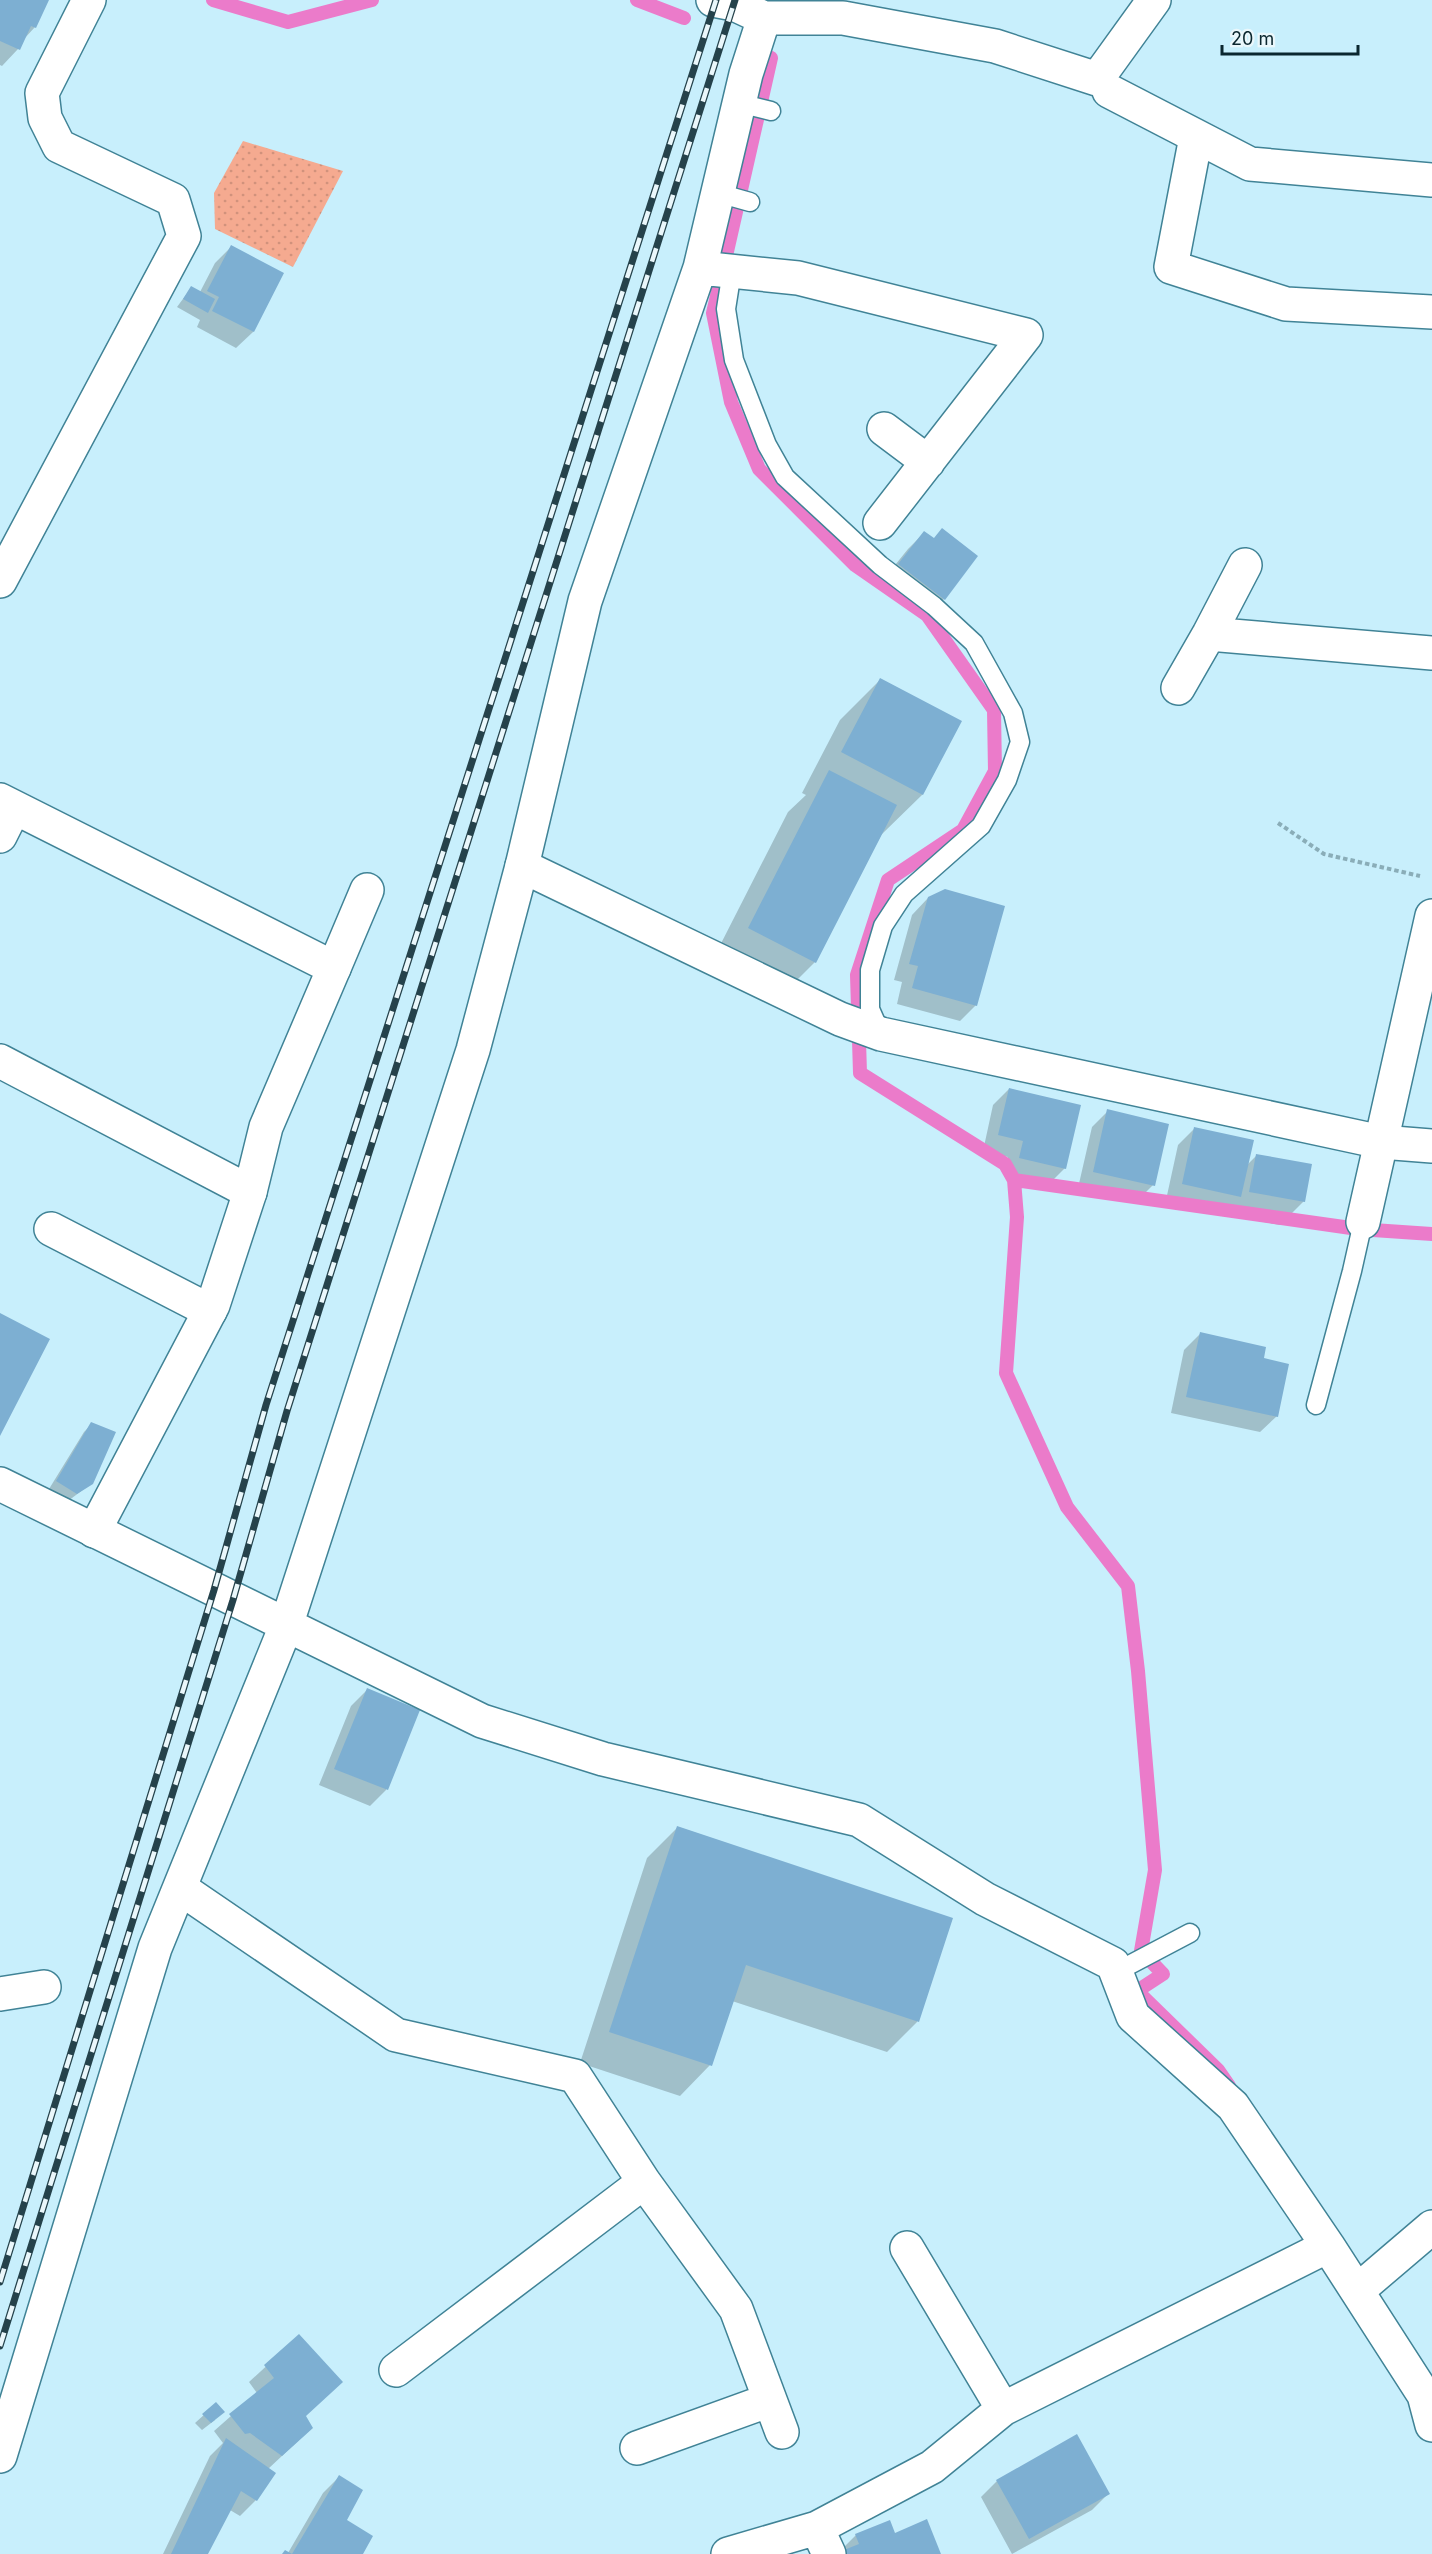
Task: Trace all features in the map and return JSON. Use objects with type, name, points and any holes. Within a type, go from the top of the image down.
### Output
[{"type":"street","points":[[0,581],[184,236],[172,200],[59,146],[45,118],[42,93],[89,0]]},
{"type":"street","points":[[713,0],[734,4],[764,18],[843,18],[995,46],[1097,79],[1154,0]]},
{"type":"street","points":[[0,2456],[155,1948],[286,1626],[473,1050],[522,866],[585,601],[720,270],[718,193],[764,18]]},
{"type":"street","points":[[1109,91],[1250,164],[1432,180]]},
{"type":"street","points":[[1196,137],[1171,267],[1286,304],[1432,312]]},
{"type":"street","points":[[720,270],[798,278],[1026,335],[880,523]]},
{"type":"street","points":[[884,429],[928,462]]},
{"type":"street","points":[[1178,688],[1245,565]]},
{"type":"street","points":[[1209,634],[1432,653]]},
{"type":"street","points":[[5,814],[334,968]]},
{"type":"street","points":[[522,866],[840,1019],[880,1034],[1380,1142],[1432,1146]]},
{"type":"street","points":[[94,1531],[210,1311],[250,1192],[266,1127],[367,890]]},
{"type":"street","points":[[1363,1222],[1432,916]]},
{"type":"street","points":[[0,1061],[250,1192]]},
{"type":"street","points":[[51,1229],[210,1311]]},
{"type":"street","points":[[0,1484],[482,1721],[603,1759],[860,1820],[985,1899],[1113,1964],[1121,1970],[1134,2016],[1233,2106],[1328,2246],[1424,2395],[1432,2425]]},
{"type":"street","points":[[180,1888],[396,2035],[574,2076],[644,2182],[736,2309],[782,2433]]},
{"type":"street","points":[[0,1994],[44,1987]]},
{"type":"street","points":[[396,2370],[644,2182]]},
{"type":"street","points":[[1357,2291],[1432,2228]]},
{"type":"street","points":[[728,2554],[823,2541],[932,2467],[1003,2409],[1328,2246]]},
{"type":"street","points":[[907,2248],[1003,2409]]},
{"type":"street","points":[[637,2448],[770,2400]]},
{"type":"lane","points":[[740,104],[771,111]]},
{"type":"lane","points":[[718,193],[750,202]]},
{"type":"lane","points":[[720,270],[734,360],[767,445],[785,477],[880,565],[934,606],[974,643],[1013,713],[1020,742],[1008,780],[981,826],[904,894],[883,926],[870,970],[870,1009],[880,1034]]},
{"type":"lane","points":[[1316,1405],[1363,1222]]},
{"type":"lane","points":[[1121,1970],[1190,1934]]},
{"type":"path","points":[[1278,824],[1324,854],[1421,877]]},
{"type":"shaded area","points":[[243,141],[343,171],[293,267],[215,229],[214,193]]},
{"type":"building","points":[[0,0],[49,0],[36,28],[31,26],[20,50],[0,41]]},
{"type":"building","points":[[231,245],[284,273],[254,332],[212,311],[219,297],[207,291]]},
{"type":"building","points":[[191,286],[215,299],[208,313],[183,299]]},
{"type":"building","points":[[942,528],[978,556],[945,600],[898,564],[924,531],[934,538]]},
{"type":"building","points":[[880,678],[962,721],[923,795],[841,752]]},
{"type":"building","points":[[829,770],[897,805],[816,963],[748,928]]},
{"type":"building","points":[[945,889],[1005,906],[977,1006],[912,988],[918,966],[909,964],[928,897]]},
{"type":"building","points":[[1009,1088],[1081,1105],[1066,1169],[1019,1158],[1023,1141],[998,1135]]},
{"type":"building","points":[[1107,1109],[1169,1124],[1155,1186],[1093,1172]]},
{"type":"building","points":[[1194,1127],[1254,1140],[1241,1197],[1182,1184]]},
{"type":"building","points":[[1256,1154],[1312,1164],[1305,1202],[1249,1192]]},
{"type":"building","points":[[0,1313],[50,1339],[0,1436]]},
{"type":"building","points":[[1200,1332],[1266,1347],[1264,1358],[1289,1364],[1278,1417],[1186,1397]]},
{"type":"building","points":[[91,1422],[116,1432],[93,1484],[77,1494],[56,1481]]},
{"type":"building","points":[[367,1688],[420,1710],[388,1790],[334,1769]]},
{"type":"building","points":[[677,1826],[953,1918],[919,2022],[746,1965],[712,2066],[609,2032]]},
{"type":"building","points":[[299,2334],[343,2382],[306,2416],[313,2428],[282,2456],[250,2433],[245,2434],[229,2414],[274,2378],[264,2365]]},
{"type":"building","points":[[216,2402],[225,2412],[211,2423],[202,2414]]},
{"type":"building","points":[[1077,2434],[1110,2494],[1029,2539],[996,2480]]},
{"type":"building","points":[[226,2438],[276,2473],[257,2501],[241,2491],[208,2554],[171,2554]]},
{"type":"building","points":[[339,2475],[363,2490],[347,2520],[373,2536],[363,2554],[292,2554]]},
{"type":"building","points":[[927,2519],[941,2554],[845,2554],[844,2550],[859,2544],[855,2534],[890,2520],[895,2533]]},
{"type":"waterway","points":[[213,0],[288,22],[372,0]]},
{"type":"waterway","points":[[637,0],[684,18]]},
{"type":"waterway","points":[[768,57],[771,58],[713,313],[731,402],[759,469],[855,565],[927,615],[994,710],[995,771],[963,830],[888,880],[857,975],[860,1073],[1005,1164],[1014,1180],[1017,1217],[1006,1373],[1067,1507],[1128,1586],[1138,1671],[1155,1870],[1141,1951],[1163,1974],[1137,1991],[1218,2070],[1229,2086]]},
{"type":"waterway","points":[[1014,1180],[1358,1229],[1432,1234]]},
{"type":"railway","points":[[0,2282],[214,1590],[266,1405],[716,0]]},
{"type":"railway","points":[[0,2346],[233,1600],[287,1411],[735,0]]}]
